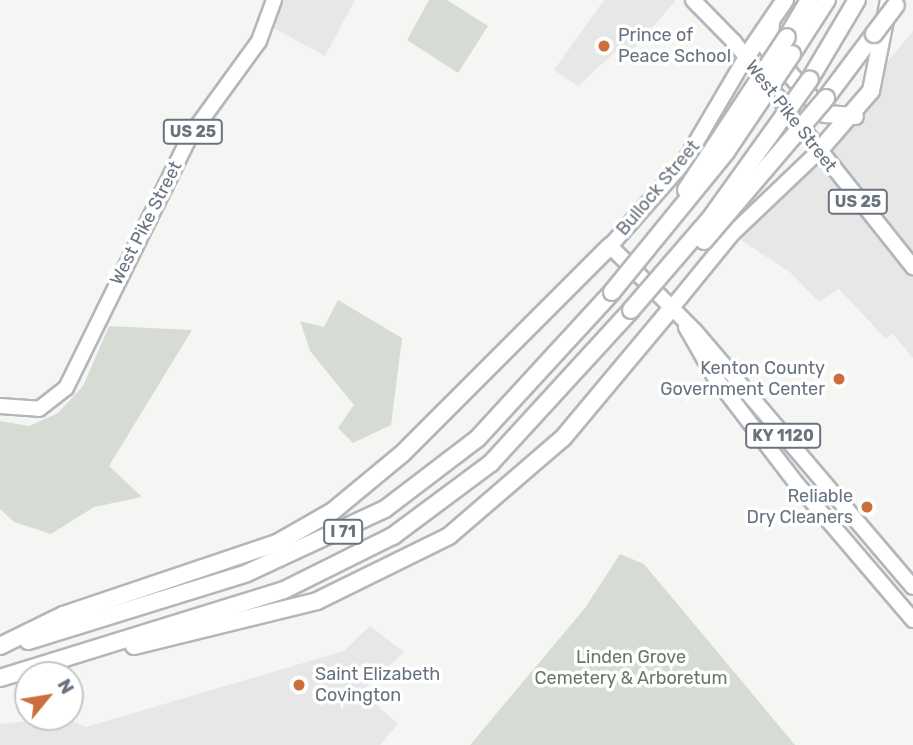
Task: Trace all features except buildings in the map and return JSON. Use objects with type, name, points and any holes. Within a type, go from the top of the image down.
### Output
[{"type":"highway","points":[[746,57],[785,0]]},
{"type":"highway","points":[[639,259],[809,0]]},
{"type":"highway","name":"I 71","points":[[0,648],[247,573],[375,515],[485,431],[612,292],[726,152],[827,0]]},
{"type":"highway","name":"I 71","points":[[0,678],[284,590],[393,536],[491,463],[634,312],[712,216],[810,79],[858,0]]},
{"type":"highway","points":[[634,312],[826,98],[895,2]]},
{"type":"highway","points":[[818,152],[855,116],[878,72],[895,2]]},
{"type":"highway","points":[[771,24],[768,49],[825,114],[855,116]]},
{"type":"highway","points":[[0,648],[63,615],[276,542],[332,511],[402,454],[610,246]]},
{"type":"highway","points":[[65,657],[275,614],[419,553],[487,509],[543,459],[670,310]]},
{"type":"main road","name":"West Pike Street","points":[[0,406],[39,410],[66,388],[185,146],[259,41],[274,0]]},
{"type":"main road","name":"West Pike Street","points":[[693,0],[746,57],[818,152],[913,267]]},
{"type":"main road","name":"Bullock Street","points":[[610,246],[692,152],[746,57]]},
{"type":"main road","points":[[670,310],[732,234],[818,152]]},
{"type":"main road","name":"KY 1120","points":[[610,246],[686,327],[913,587]]},
{"type":"main road","name":"KY 1120","points":[[686,327],[713,376],[797,484],[913,620]]},
{"type":"shaded area","points":[[274,0],[355,0],[325,56],[266,24]]},
{"type":"shaded area","name":"Prince of Peace School","points":[[604,0],[676,0],[626,58],[616,51],[578,86],[554,70]]},
{"type":"shaded area","points":[[913,31],[913,358],[892,333],[886,339],[839,289],[819,302],[791,273],[732,234],[793,175]]},
{"type":"shaded area","name":"Saint Elizabeth Covington","points":[[370,626],[404,652],[362,691],[398,724],[380,745],[0,745],[0,724],[14,722],[14,731],[84,731],[84,726],[344,651]]},
{"type":"green space","points":[[429,0],[447,0],[488,26],[458,73],[407,40]]},
{"type":"green space","points":[[338,300],[402,338],[391,425],[353,443],[338,428],[354,405],[310,351],[300,321],[324,327]]},
{"type":"green space","points":[[109,326],[192,330],[109,466],[142,497],[94,507],[51,534],[14,522],[0,509],[0,421],[29,426],[58,413],[83,386]]},
{"type":"green space","name":"Linden Grove Cemetery & Arboretum","points":[[620,554],[644,564],[795,745],[470,745],[585,608]]},
{"type":"place","name":"Prince of Peace School","points":[[604,46]]},
{"type":"place","name":"Kenton County Government Center","points":[[839,379]]},
{"type":"place","name":"Reliable Dry Cleaners","points":[[867,507]]},
{"type":"place","name":"Saint Elizabeth Covington","points":[[299,685]]}]
